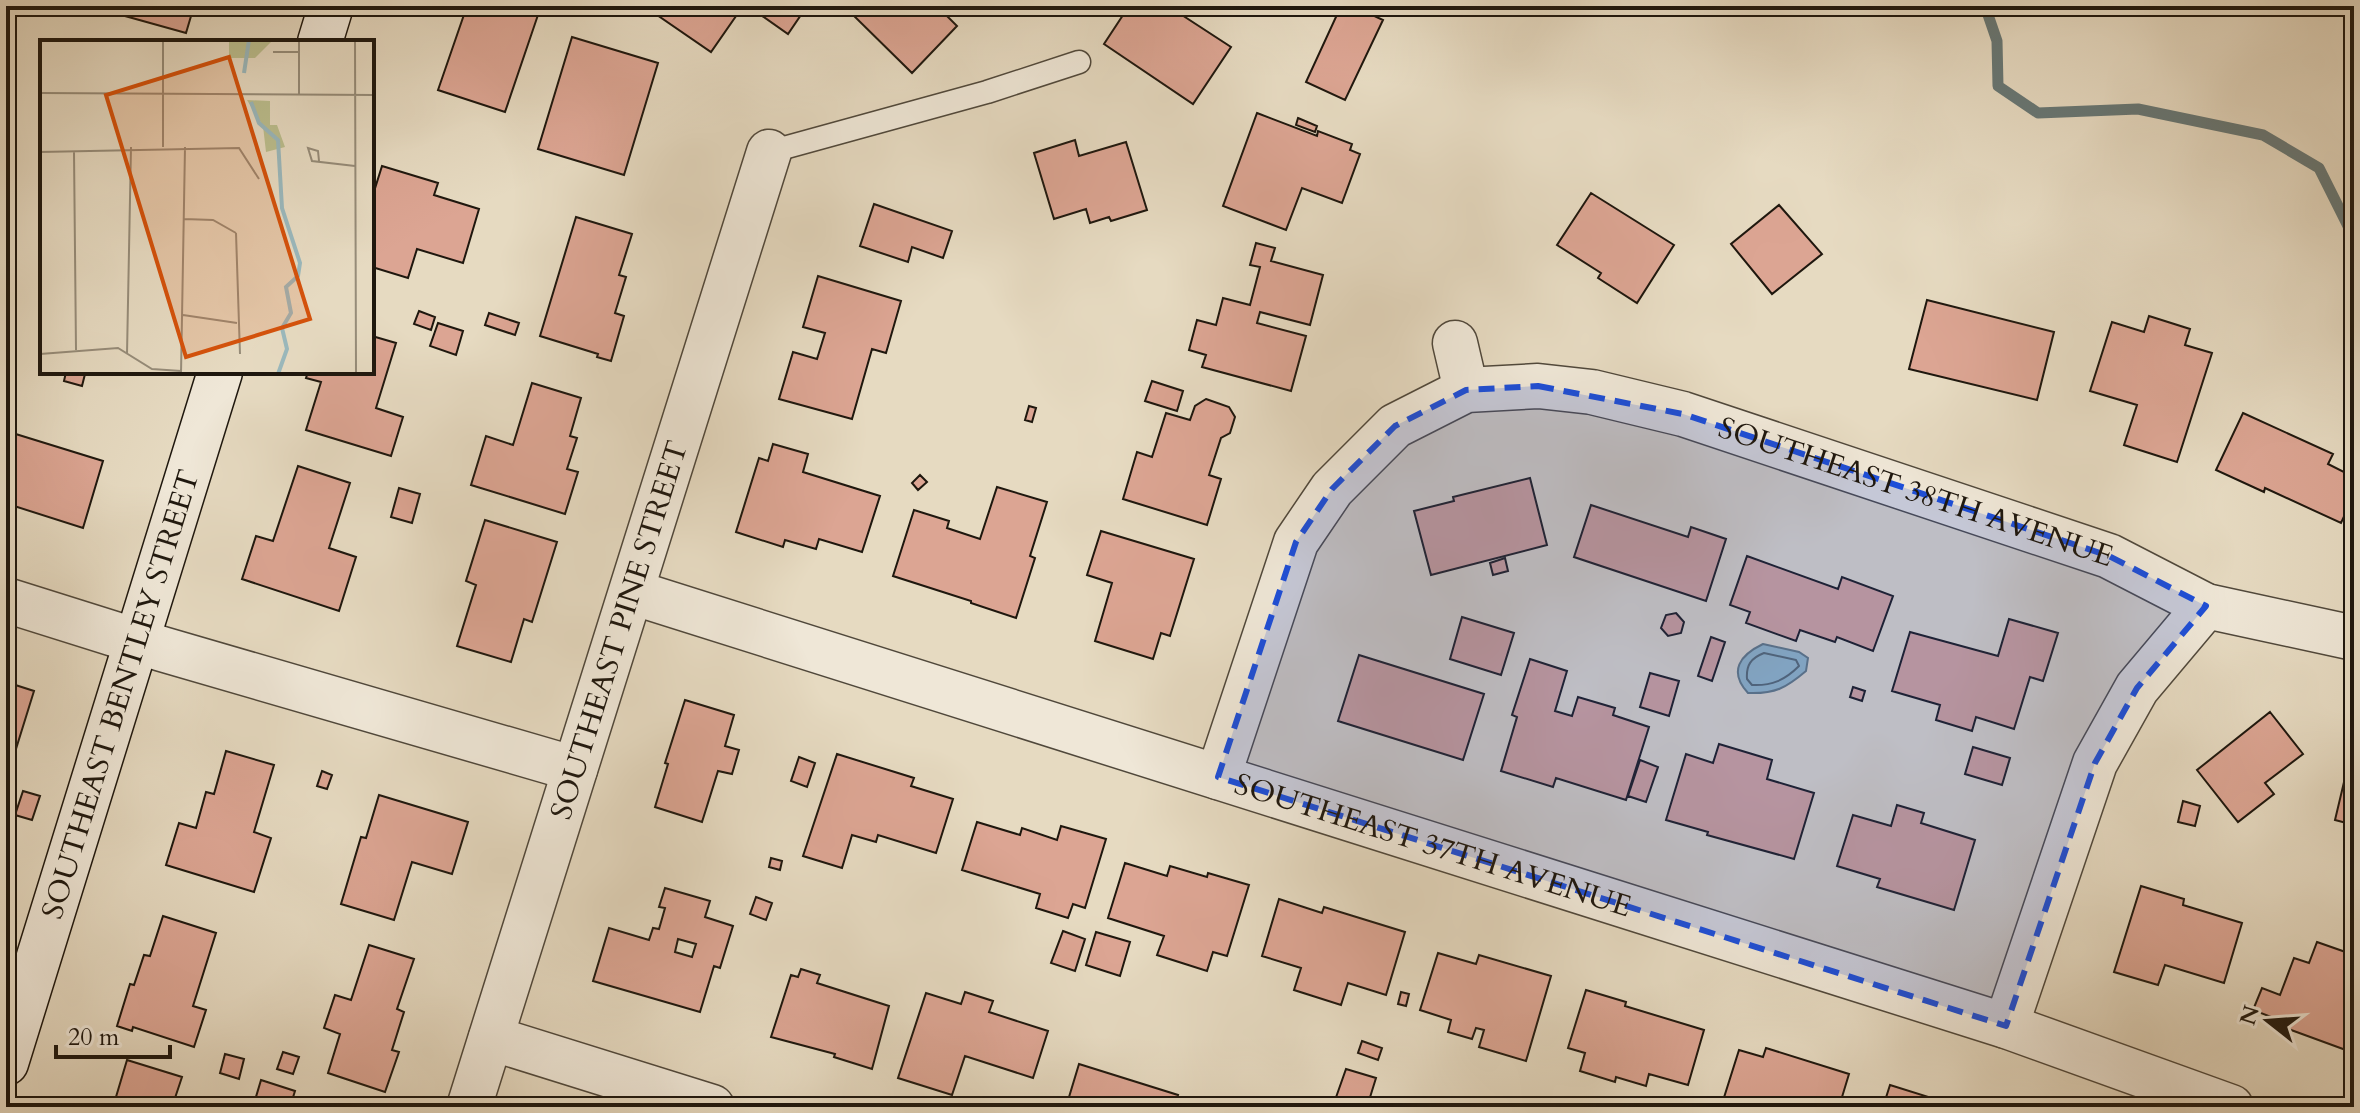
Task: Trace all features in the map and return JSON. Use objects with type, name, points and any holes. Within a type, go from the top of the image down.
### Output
[{"type":"street","points":[[321,40],[331,6]]},
{"type":"street","name":"SOUTHEAST PINE STREET","points":[[469,1107],[769,152]]},
{"type":"street","points":[[1218,777],[1296,542],[1332,489],[1395,426],[1466,390],[1455,343]]},
{"type":"street","name":"SOUTHEAST BENTLEY STREET","points":[[6,1063],[219,374]]},
{"type":"street","name":"SOUTHEAST 38TH AVENUE","points":[[1466,390],[1538,386],[1592,392],[1683,414],[2109,556],[2206,606],[2354,638]]},
{"type":"street","name":"SOUTHEAST 37TH AVENUE","points":[[632,592],[2006,1026],[2231,1107]]},
{"type":"street","points":[[6,600],[575,769]]},
{"type":"street","points":[[2006,1026],[2095,763],[2137,688],[2206,606]]},
{"type":"street","points":[[491,1038],[712,1107]]},
{"type":"lane","points":[[769,152],[987,92],[1079,62]]},
{"type":"highlighted area","points":[[1538,386],[1683,414],[2109,556],[2206,606],[2137,688],[2095,763],[2006,1026],[1218,777],[1296,542],[1332,489],[1395,426],[1466,390]]},
{"type":"water","points":[[1763,644],[1799,652],[1808,658],[1806,671],[1780,689],[1748,693],[1739,678],[1739,664],[1748,653]]},
{"type":"building","points":[[128,6],[194,6],[186,33],[125,16]]},
{"type":"building","points":[[467,6],[521,6],[539,12],[505,112],[438,90]]},
{"type":"building","points":[[644,6],[743,6],[711,52]]},
{"type":"building","points":[[748,6],[807,6],[788,34]]},
{"type":"building","points":[[854,6],[937,6],[957,26],[912,73],[849,11]]},
{"type":"building","points":[[1129,6],[1168,6],[1231,47],[1193,104],[1104,44]]},
{"type":"building","points":[[1341,6],[1353,6],[1383,20],[1345,100],[1306,82]]},
{"type":"building","points":[[572,37],[658,63],[624,175],[538,149]]},
{"type":"building","points":[[1257,113],[1317,136],[1318,131],[1352,144],[1350,150],[1360,154],[1342,203],[1302,188],[1286,230],[1223,206]]},
{"type":"building","points":[[1298,118],[1317,126],[1315,132],[1296,125]]},
{"type":"building","points":[[1075,140],[1079,156],[1126,142],[1147,210],[1111,221],[1109,217],[1090,223],[1086,209],[1054,219],[1034,153]]},
{"type":"building","points":[[382,166],[438,183],[434,195],[479,209],[463,263],[417,249],[408,278],[374,268],[374,192]]},
{"type":"building","points":[[1591,193],[1674,245],[1637,303],[1598,278],[1601,273],[1557,245]]},
{"type":"building","points":[[874,204],[952,231],[943,258],[912,247],[908,262],[860,246]]},
{"type":"building","points":[[1779,205],[1822,254],[1772,294],[1731,244]]},
{"type":"building","points":[[576,217],[632,234],[619,275],[626,277],[615,313],[624,316],[611,361],[540,336]]},
{"type":"building","points":[[1256,243],[1275,248],[1271,261],[1323,275],[1310,325],[1260,312],[1257,323],[1306,336],[1291,391],[1202,367],[1206,355],[1189,350],[1197,320],[1216,325],[1223,298],[1250,305],[1260,267],[1250,265]]},
{"type":"building","points":[[818,276],[901,301],[886,353],[872,349],[852,419],[779,399],[793,352],[817,359],[825,333],[803,327]]},
{"type":"building","points":[[1927,300],[2054,332],[2037,400],[1909,369]]},
{"type":"building","points":[[419,311],[435,317],[431,330],[414,324]]},
{"type":"building","points":[[489,313],[519,323],[515,335],[485,325]]},
{"type":"building","points":[[2149,316],[2190,329],[2185,345],[2212,353],[2177,462],[2124,445],[2137,405],[2090,391],[2112,322],[2144,332]]},
{"type":"building","points":[[438,323],[463,331],[456,355],[430,346]]},
{"type":"building","points":[[374,337],[396,343],[376,408],[403,417],[391,456],[306,430],[321,382],[306,378],[307,374],[374,374]]},
{"type":"building","points":[[66,374],[85,374],[82,386],[64,381]]},
{"type":"building","points":[[1152,381],[1183,391],[1177,411],[1145,401]]},
{"type":"building","points":[[532,383],[581,398],[570,436],[577,438],[567,469],[578,472],[565,514],[471,485],[486,436],[513,445]]},
{"type":"building","points":[[1206,399],[1229,407],[1235,417],[1230,433],[1221,438],[1209,475],[1221,479],[1207,525],[1123,499],[1137,452],[1152,457],[1166,413],[1190,420],[1195,406]]},
{"type":"building","points":[[1029,406],[1036,408],[1032,422],[1025,420]]},
{"type":"building","points":[[2243,413],[2333,454],[2328,464],[2354,477],[2354,495],[2341,523],[2265,488],[2264,492],[2216,470]]},
{"type":"building","points":[[6,431],[103,461],[83,528],[11,505],[14,494],[6,491]]},
{"type":"building","points":[[773,444],[808,454],[803,472],[880,496],[862,552],[819,539],[816,549],[785,540],[783,547],[736,532],[759,458],[768,461]]},
{"type":"building","points":[[298,466],[350,483],[329,548],[356,557],[339,611],[242,579],[256,536],[273,541]]},
{"type":"building","points":[[920,475],[927,482],[918,490],[912,483]]},
{"type":"building","points":[[1530,478],[1547,545],[1431,575],[1414,511],[1454,501],[1453,497]]},
{"type":"building","points":[[997,487],[1047,502],[1030,556],[1035,558],[1016,618],[893,576],[914,510],[949,521],[947,528],[980,539]]},
{"type":"building","points":[[399,488],[420,494],[412,523],[391,517]]},
{"type":"building","points":[[1591,505],[1688,537],[1691,527],[1726,539],[1706,601],[1574,557]]},
{"type":"building","points":[[485,520],[557,542],[532,622],[524,619],[511,662],[457,646],[476,585],[466,581]]},
{"type":"building","points":[[1101,531],[1194,559],[1170,636],[1161,633],[1153,659],[1095,641],[1112,583],[1087,575]]},
{"type":"building","points":[[1747,556],[1838,589],[1842,577],[1893,596],[1873,651],[1837,637],[1835,642],[1800,630],[1796,641],[1746,623],[1750,612],[1730,605]]},
{"type":"building","points":[[1505,558],[1508,571],[1493,575],[1490,563]]},
{"type":"building","points":[[1676,613],[1684,622],[1681,633],[1668,636],[1661,628],[1666,615]]},
{"type":"building","points":[[1462,617],[1514,633],[1501,675],[1450,659]]},
{"type":"building","points":[[2009,619],[2058,633],[2043,681],[2030,677],[2014,729],[1976,717],[1972,731],[1936,720],[1940,705],[1892,691],[1910,632],[1998,656]]},
{"type":"building","points":[[1711,637],[1725,642],[1712,681],[1698,676]]},
{"type":"building","points":[[1359,655],[1484,694],[1463,760],[1338,721]]},
{"type":"building","points":[[1530,659],[1567,671],[1555,711],[1572,716],[1578,697],[1615,708],[1613,715],[1649,727],[1626,800],[1556,778],[1553,787],[1501,771],[1517,717],[1512,715]]},
{"type":"building","points":[[1650,673],[1679,681],[1669,716],[1640,707]]},
{"type":"building","points":[[6,682],[34,691],[11,765],[6,764]]},
{"type":"building","points":[[1853,687],[1865,691],[1862,701],[1850,697]]},
{"type":"building","points":[[685,700],[734,715],[725,746],[739,750],[732,774],[718,771],[702,822],[655,807]]},
{"type":"building","points":[[2270,712],[2303,754],[2265,783],[2274,794],[2238,822],[2197,770]]},
{"type":"building","points":[[1719,744],[1772,760],[1767,779],[1814,793],[1794,859],[1666,820],[1686,754],[1713,763]]},
{"type":"building","points":[[1973,747],[2010,758],[2002,785],[1965,774]]},
{"type":"building","points":[[226,751],[274,765],[254,832],[271,838],[254,892],[166,865],[179,823],[196,828],[206,792],[214,794]]},
{"type":"building","points":[[837,754],[914,778],[911,786],[953,799],[936,853],[878,835],[876,842],[852,835],[842,868],[803,856]]},
{"type":"building","points":[[799,757],[815,763],[807,787],[791,781]]},
{"type":"building","points":[[1640,760],[1658,767],[1646,802],[1628,796]]},
{"type":"building","points":[[2349,761],[2354,762],[2354,825],[2335,820]]},
{"type":"building","points":[[322,771],[332,775],[327,789],[317,786]]},
{"type":"building","points":[[23,791],[40,796],[32,820],[15,815]]},
{"type":"building","points":[[379,795],[468,822],[452,874],[412,862],[394,920],[341,904],[361,837],[366,838]]},
{"type":"building","points":[[2183,801],[2200,806],[2195,826],[2178,822]]},
{"type":"building","points":[[1897,805],[1924,813],[1921,823],[1975,840],[1954,910],[1877,887],[1880,879],[1837,866],[1853,815],[1891,826]]},
{"type":"building","points":[[977,822],[1020,835],[1022,828],[1057,840],[1061,826],[1106,839],[1085,908],[1073,904],[1068,918],[1036,908],[1040,894],[962,870]]},
{"type":"building","points":[[771,858],[782,861],[780,870],[769,867]]},
{"type":"building","points":[[1125,863],[1167,876],[1170,866],[1249,885],[1227,956],[1213,952],[1207,971],[1157,955],[1164,936],[1108,918]]},
{"type":"building","points":[[2141,886],[2184,899],[2183,905],[2242,923],[2224,983],[2165,965],[2158,985],[2114,972]]},
{"type":"building","points":[[665,888],[710,901],[705,917],[733,926],[720,968],[714,966],[700,1012],[593,981],[609,928],[649,940],[653,928],[659,929],[665,908],[659,907]],"holes":[[[678,939],[696,944],[692,957],[675,952]]]},
{"type":"building","points":[[756,897],[772,903],[766,920],[750,914]]},
{"type":"building","points":[[1279,899],[1322,913],[1324,907],[1405,932],[1386,995],[1348,983],[1341,1005],[1294,990],[1301,968],[1262,956]]},
{"type":"building","points":[[163,916],[216,933],[193,1006],[206,1010],[194,1047],[133,1027],[132,1031],[117,1026],[130,984],[134,985],[144,955],[150,956]]},
{"type":"building","points":[[1063,931],[1085,939],[1075,971],[1051,963]]},
{"type":"building","points":[[1096,932],[1130,942],[1120,976],[1086,965]]},
{"type":"building","points":[[2317,942],[2354,955],[2348,978],[2354,981],[2354,1053],[2272,1023],[2274,1018],[2253,1010],[2262,988],[2280,995],[2294,958],[2309,963]]},
{"type":"building","points":[[369,945],[414,959],[397,1009],[404,1012],[392,1050],[399,1052],[385,1092],[328,1073],[340,1034],[324,1028],[335,995],[351,1000]]},
{"type":"building","points":[[1438,953],[1476,964],[1479,955],[1551,976],[1526,1061],[1479,1047],[1484,1030],[1476,1028],[1472,1039],[1448,1032],[1451,1020],[1420,1010]]},
{"type":"building","points":[[801,969],[820,975],[817,983],[889,1006],[872,1069],[834,1057],[835,1054],[771,1037],[791,975],[798,977]]},
{"type":"building","points":[[1586,990],[1626,1002],[1625,1006],[1704,1030],[1688,1085],[1649,1074],[1646,1086],[1616,1077],[1615,1082],[1580,1071],[1585,1053],[1568,1048]]},
{"type":"building","points":[[965,992],[993,1001],[989,1012],[1048,1031],[1033,1078],[965,1056],[952,1095],[898,1078],[926,993],[961,1004]]},
{"type":"building","points":[[1401,992],[1409,994],[1406,1006],[1398,1004]]},
{"type":"building","points":[[1362,1041],[1382,1048],[1378,1060],[1358,1053]]},
{"type":"building","points":[[1766,1048],[1849,1074],[1839,1107],[1721,1107],[1739,1050],[1763,1057]]},
{"type":"building","points":[[283,1052],[299,1057],[293,1074],[277,1069]]},
{"type":"building","points":[[225,1054],[244,1059],[239,1079],[220,1073]]},
{"type":"building","points":[[127,1060],[182,1077],[172,1107],[113,1107]]},
{"type":"building","points":[[1079,1064],[1178,1095],[1174,1107],[1066,1107]]},
{"type":"building","points":[[1346,1069],[1376,1078],[1367,1107],[1346,1107],[1334,1103]]},
{"type":"building","points":[[261,1080],[295,1091],[290,1107],[253,1107]]},
{"type":"building","points":[[1890,1085],[1935,1099],[1953,1107],[1883,1107]]},
{"type":"waterway","points":[[1985,6],[1997,41],[1998,86],[2038,113],[2138,109],[2263,135],[2319,168],[2354,238]]}]
